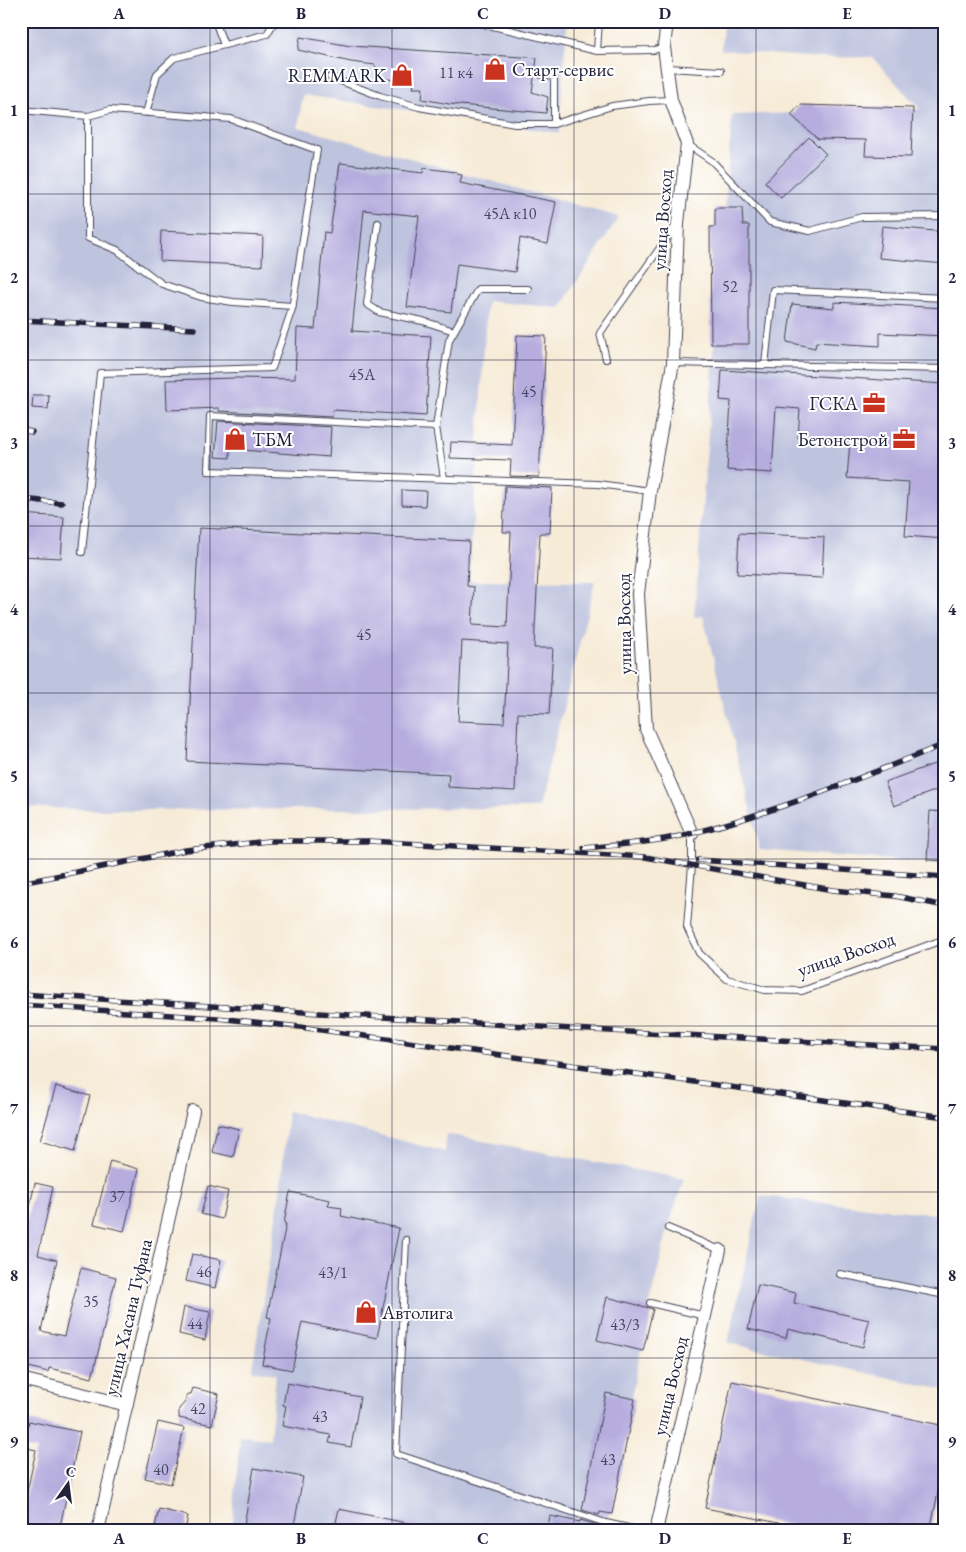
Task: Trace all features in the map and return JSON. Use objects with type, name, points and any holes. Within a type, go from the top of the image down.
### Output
[{"type":"street","name":"улица Восход","points":[[668,21],[664,48],[671,100],[687,144],[678,223],[673,363],[650,491],[638,594],[646,729],[692,834]]},
{"type":"street","name":"улица Хасана Туфана","points":[[98,1531],[193,1111]]},
{"type":"street","name":"улица Восход","points":[[656,1531],[720,1250]]},
{"type":"street","points":[[21,1379],[127,1405]]},
{"type":"lane","points":[[215,21],[224,45]]},
{"type":"lane","points":[[146,113],[157,74],[174,58],[267,34],[275,21]]},
{"type":"lane","points":[[472,21],[596,51],[654,50],[664,48]]},
{"type":"lane","points":[[596,51],[600,21]]},
{"type":"lane","points":[[667,68],[721,71]]},
{"type":"lane","points":[[542,76],[554,77],[554,124]]},
{"type":"lane","points":[[330,77],[380,96],[418,107],[515,124],[554,124],[612,106],[671,100]]},
{"type":"lane","points":[[21,110],[88,116],[110,110],[231,119],[317,150],[293,306],[272,368],[100,373],[82,552]]},
{"type":"lane","points":[[88,116],[88,238],[117,250],[162,284],[201,297],[233,302],[293,306]]},
{"type":"lane","points":[[687,144],[712,161],[770,222],[810,231],[862,217],[945,216]]},
{"type":"lane","points":[[378,223],[367,304],[379,312],[423,321],[454,331]]},
{"type":"lane","points":[[606,359],[600,333],[678,223]]},
{"type":"lane","points":[[444,478],[436,426],[449,340],[478,290],[528,288]]},
{"type":"lane","points":[[765,365],[773,290],[945,298]]},
{"type":"lane","points":[[673,363],[945,369]]},
{"type":"lane","points":[[436,426],[210,416],[208,471],[598,484],[650,491]]},
{"type":"lane","name":"улица Восход","points":[[692,834],[692,865],[687,927],[700,953],[727,979],[765,990],[802,991],[945,940]]},
{"type":"lane","points":[[668,1228],[720,1250]]},
{"type":"lane","points":[[406,1240],[396,1454],[606,1523],[642,1531]]},
{"type":"lane","points":[[840,1274],[945,1295]]},
{"type":"lane","points":[[650,1303],[705,1316]]},
{"type":"shaded area","points":[[21,21],[567,21],[559,133],[303,95],[298,127],[619,217],[560,308],[487,301],[469,581],[595,582],[538,808],[106,810],[21,807]]},
{"type":"shaded area","points":[[723,21],[945,21],[945,864],[760,850],[703,616],[694,617],[732,115],[920,109],[872,57],[819,58],[721,50]]},
{"type":"shaded area","points":[[288,1111],[445,1152],[446,1134],[684,1179],[668,1228],[650,1303],[605,1531],[232,1531],[240,1436],[270,1439],[276,1374],[252,1370],[280,1193]]},
{"type":"shaded area","points":[[760,1196],[945,1215],[945,1390],[728,1343]]},
{"type":"building","points":[[300,37],[351,46],[537,58],[532,92],[548,97],[546,113],[449,104],[422,99],[423,88],[413,88],[415,80],[377,79],[375,65],[351,62],[298,50]]},
{"type":"building","points":[[800,105],[913,108],[911,157],[865,156],[866,140],[818,139],[791,115]]},
{"type":"building","points":[[809,137],[826,154],[781,198],[765,182]]},
{"type":"building","points":[[340,163],[423,173],[424,168],[456,172],[462,175],[460,183],[556,202],[548,244],[520,238],[515,272],[457,264],[451,312],[407,307],[419,216],[364,210],[352,331],[431,336],[426,416],[333,410],[332,417],[219,411],[219,408],[167,410],[166,380],[295,379],[297,328],[315,329],[324,232],[330,233]]},
{"type":"building","points":[[715,208],[742,208],[743,225],[749,225],[749,344],[711,344],[710,227],[715,227]]},
{"type":"building","points":[[882,226],[945,232],[945,264],[879,258]]},
{"type":"building","points":[[161,231],[263,236],[262,266],[160,261]]},
{"type":"building","points":[[834,302],[945,308],[945,336],[880,333],[880,346],[816,342],[815,348],[787,342],[792,304],[834,308]]},
{"type":"building","points":[[517,335],[546,336],[539,477],[510,476],[511,460],[450,458],[451,442],[512,445]]},
{"type":"building","points":[[722,370],[945,384],[945,539],[905,536],[909,482],[847,478],[850,441],[798,438],[800,409],[776,407],[772,473],[727,470],[731,401],[720,400]]},
{"type":"building","points":[[33,395],[49,395],[48,409],[32,408]]},
{"type":"building","points":[[218,421],[331,427],[329,457],[230,449],[230,458],[215,457]]},
{"type":"building","points":[[505,486],[552,488],[550,533],[540,533],[534,648],[553,648],[549,714],[518,713],[515,791],[448,787],[449,774],[187,761],[199,528],[469,541],[467,586],[474,587],[472,625],[507,627],[511,532],[503,532]],"holes":[[[462,641],[508,644],[504,723],[458,721]]]},
{"type":"building","points":[[402,490],[426,491],[425,506],[402,505]]},
{"type":"building","points":[[21,514],[64,517],[61,558],[21,556]]},
{"type":"building","points":[[739,533],[824,537],[822,578],[737,574]]},
{"type":"building","points":[[945,760],[945,787],[894,806],[885,782]]},
{"type":"building","points":[[930,811],[945,812],[945,861],[927,860]]},
{"type":"building","points":[[56,1086],[90,1096],[75,1151],[40,1141]]},
{"type":"building","points":[[218,1124],[239,1129],[233,1157],[212,1152]]},
{"type":"building","points":[[110,1161],[139,1169],[124,1231],[94,1224]]},
{"type":"building","points":[[35,1183],[53,1187],[38,1255],[57,1260],[41,1331],[64,1336],[81,1268],[116,1277],[92,1378],[49,1368],[48,1372],[21,1365],[21,1244]]},
{"type":"building","points":[[208,1186],[228,1191],[222,1219],[201,1214]]},
{"type":"building","points":[[290,1192],[330,1200],[328,1206],[342,1208],[341,1216],[399,1228],[377,1338],[302,1322],[292,1370],[262,1364],[271,1318],[267,1317],[286,1224],[284,1223]]},
{"type":"building","points":[[192,1254],[221,1260],[215,1288],[186,1281]]},
{"type":"building","points":[[758,1285],[796,1293],[794,1303],[869,1320],[863,1347],[788,1329],[786,1338],[748,1329]]},
{"type":"building","points":[[607,1297],[653,1309],[643,1351],[597,1340]]},
{"type":"building","points":[[184,1307],[210,1312],[205,1340],[179,1334]]},
{"type":"building","points":[[732,1381],[945,1426],[945,1459],[930,1531],[818,1531],[705,1508]]},
{"type":"building","points":[[287,1383],[360,1397],[351,1447],[329,1443],[331,1435],[282,1426],[286,1406],[283,1405]]},
{"type":"building","points":[[193,1388],[219,1394],[212,1425],[179,1418],[179,1409],[185,1402],[187,1394],[191,1394]]},
{"type":"building","points":[[606,1393],[635,1399],[612,1514],[600,1512],[599,1515],[582,1510]]},
{"type":"building","points":[[29,1421],[80,1432],[59,1531],[21,1529],[21,1520],[36,1450],[23,1447]]},
{"type":"building","points":[[158,1422],[184,1428],[171,1484],[145,1478]]},
{"type":"building","points":[[254,1468],[303,1477],[293,1531],[243,1531]]},
{"type":"building","points":[[159,1509],[188,1516],[185,1531],[154,1531]]},
{"type":"building","points":[[339,1509],[416,1525],[415,1531],[334,1531]]},
{"type":"building","points":[[550,1516],[580,1522],[580,1520],[597,1525],[596,1531],[547,1531]]},
{"type":"railway","points":[[21,320],[194,329]]},
{"type":"railway","points":[[21,430],[32,432]]},
{"type":"railway","points":[[21,499],[62,503]]},
{"type":"railway","points":[[584,848],[666,839],[725,824],[820,793],[945,744]]},
{"type":"railway","points":[[21,883],[186,850],[268,841],[369,841],[645,857],[833,890],[895,896],[945,906]]},
{"type":"railway","points":[[698,860],[945,877]]},
{"type":"railway","points":[[21,994],[572,1029],[945,1049]]},
{"type":"railway","points":[[21,1005],[217,1018],[300,1027],[945,1117]]},
{"type":"place","name":"Старт-сервис","points":[[495,69]]},
{"type":"place","name":"REMMARK","points":[[402,75]]},
{"type":"place","name":"ГСКА","points":[[874,403]]},
{"type":"place","name":"ТБМ","points":[[235,439]]},
{"type":"place","name":"Бетонстрой","points":[[904,439]]},
{"type":"place","name":"Автолига","points":[[366,1312]]}]
